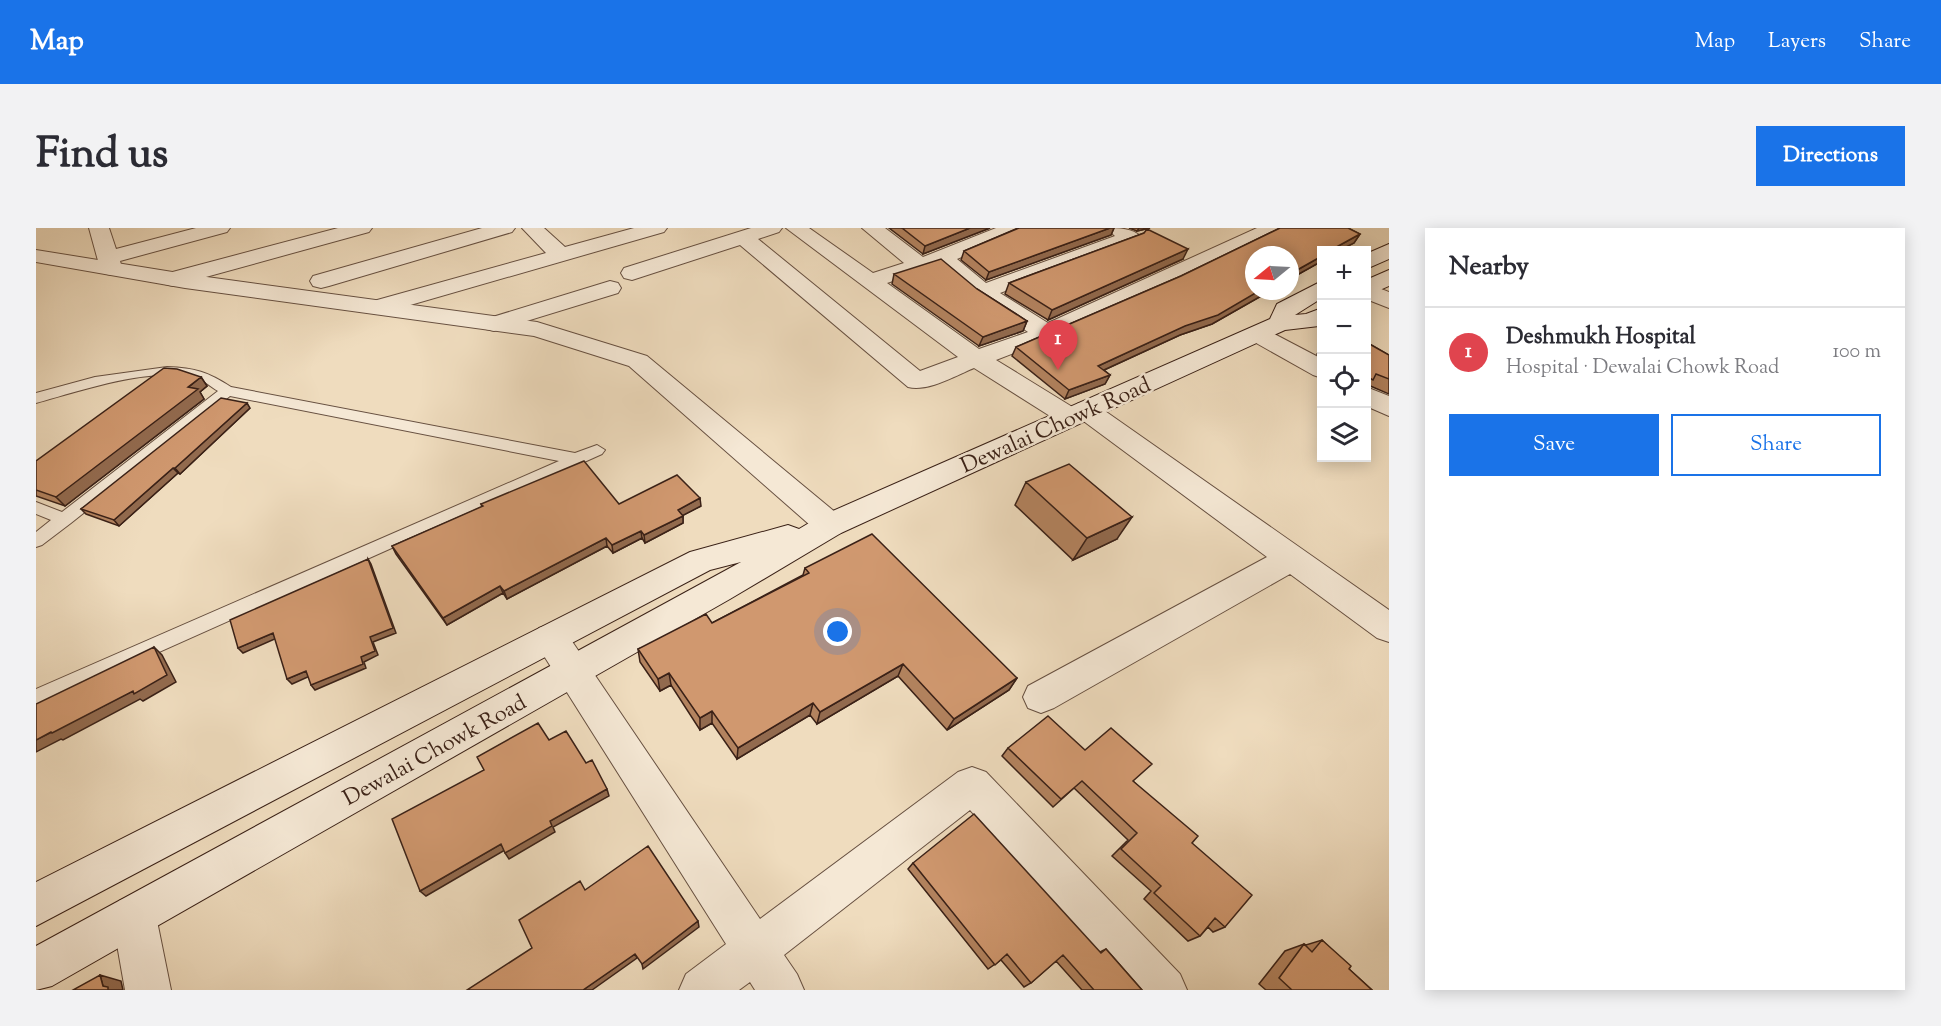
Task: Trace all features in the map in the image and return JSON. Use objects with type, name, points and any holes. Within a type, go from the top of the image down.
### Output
[{"type":"street","points":[[99,228],[109,262]]},
{"type":"street","points":[[109,262],[220,228]]},
{"type":"street","points":[[173,279],[324,233],[362,228]]},
{"type":"street","points":[[321,280],[505,228]]},
{"type":"street","points":[[532,228],[562,256]]},
{"type":"street","points":[[378,307],[562,256],[611,234],[657,228]]},
{"type":"street","points":[[632,273],[772,228]]},
{"type":"street","points":[[796,228],[975,358],[1078,414],[1292,558],[1389,628]]},
{"type":"street","points":[[874,228],[919,264]]},
{"type":"street","points":[[872,281],[942,258],[1014,228]]},
{"type":"street","points":[[983,292],[1131,237],[1116,228]]},
{"type":"street","points":[[744,238],[917,381],[1046,333],[1234,238],[1272,228]]},
{"type":"street","points":[[299,297],[334,271],[337,254],[324,233]]},
{"type":"street","points":[[1371,260],[1389,250]]},
{"type":"street","points":[[36,256],[109,262],[173,279],[537,329],[638,361],[830,525]]},
{"type":"street","points":[[942,258],[983,292],[1046,333]]},
{"type":"street","points":[[1371,286],[1389,277]]},
{"type":"street","points":[[494,324],[610,288]]},
{"type":"street","name":"Dewalai Chowk Road","points":[[1269,328],[1285,309],[1317,291]]},
{"type":"street","points":[[1371,292],[1389,301]]},
{"type":"street","name":"Dewalai Chowk Road","points":[[36,970],[573,672],[830,525],[1269,328],[1311,321],[1317,318]]},
{"type":"street","points":[[1269,328],[1317,366]]},
{"type":"street","points":[[1371,398],[1389,407]]},
{"type":"street","name":"Dewalai Chowk Road","points":[[36,905],[701,561],[830,525]]},
{"type":"street","points":[[1041,697],[1292,558]]},
{"type":"street","points":[[550,638],[781,990]]},
{"type":"street","points":[[702,990],[972,785],[1164,990]]},
{"type":"street","points":[[134,915],[148,990]]},
{"type":"lane","points":[[36,398],[113,379],[172,372],[203,376],[227,391],[578,459]]},
{"type":"lane","points":[[36,541],[227,391]]},
{"type":"lane","points":[[36,698],[597,450]]},
{"type":"lane","points":[[36,508],[65,519]]},
{"type":"building","points":[[902,228],[970,228],[925,246]]},
{"type":"building","points":[[1019,228],[1110,228],[989,272],[964,251]]},
{"type":"building","points":[[1280,228],[1348,228],[1360,234],[1338,246],[1317,246],[1317,259],[1299,269],[1299,246],[1245,246],[1245,299],[1218,315],[1185,326],[1098,366],[1110,375],[1069,390],[1016,347],[1181,276]]},
{"type":"building","points":[[1147,229],[1188,249],[1052,310],[1009,283],[1144,233]]},
{"type":"building","points":[[941,259],[977,289],[1027,321],[983,337],[894,274]]},
{"type":"building","points":[[1371,345],[1389,355],[1389,379],[1376,374],[1373,380],[1371,379]]},
{"type":"building","points":[[164,368],[177,369],[201,377],[188,387],[198,389],[56,497],[36,490],[36,461]]},
{"type":"building","points":[[221,398],[247,403],[114,520],[81,509]]},
{"type":"building","points":[[584,461],[619,504],[677,475],[700,498],[678,510],[683,516],[644,535],[641,531],[612,545],[606,538],[504,591],[500,586],[443,618],[392,546],[483,506],[481,504]]},
{"type":"building","points":[[1069,464],[1132,517],[1087,538],[1026,482]]},
{"type":"building","points":[[872,534],[1017,678],[954,719],[903,664],[820,712],[813,703],[738,748],[712,711],[700,718],[669,673],[658,679],[638,649],[706,614],[712,623],[809,573],[805,568]]},
{"type":"building","points":[[368,559],[393,628],[370,637],[375,651],[361,657],[363,664],[311,685],[306,671],[287,679],[273,633],[238,648],[230,620]]},
{"type":"building","points":[[154,647],[167,675],[134,694],[133,691],[36,740],[36,704]]},
{"type":"building","points":[[1048,716],[1085,750],[1111,728],[1152,764],[1133,781],[1198,836],[1192,843],[1252,895],[1225,927],[1215,918],[1200,936],[1154,893],[1161,886],[1121,849],[1137,833],[1082,781],[1061,799],[1008,748]]},
{"type":"building","points":[[538,723],[549,740],[566,731],[586,763],[592,760],[607,789],[550,821],[552,826],[505,853],[501,844],[420,891],[392,819],[484,770],[477,757]]},
{"type":"building","points":[[974,814],[1101,953],[1106,949],[1142,990],[1094,990],[1063,955],[1031,983],[1007,954],[995,965],[913,863]]},
{"type":"building","points":[[648,846],[698,921],[642,964],[635,954],[583,990],[467,990],[532,948],[519,920],[580,881],[585,890]]},
{"type":"building","points":[[1322,940],[1351,966],[1349,969],[1372,990],[1292,990],[1279,978],[1304,944],[1312,952]]},
{"type":"building","points":[[100,975],[103,986],[108,987],[108,990],[73,990]]},
{"type":"place","name":"Deshmukh Hospital","points":[[1058,370]]}]
